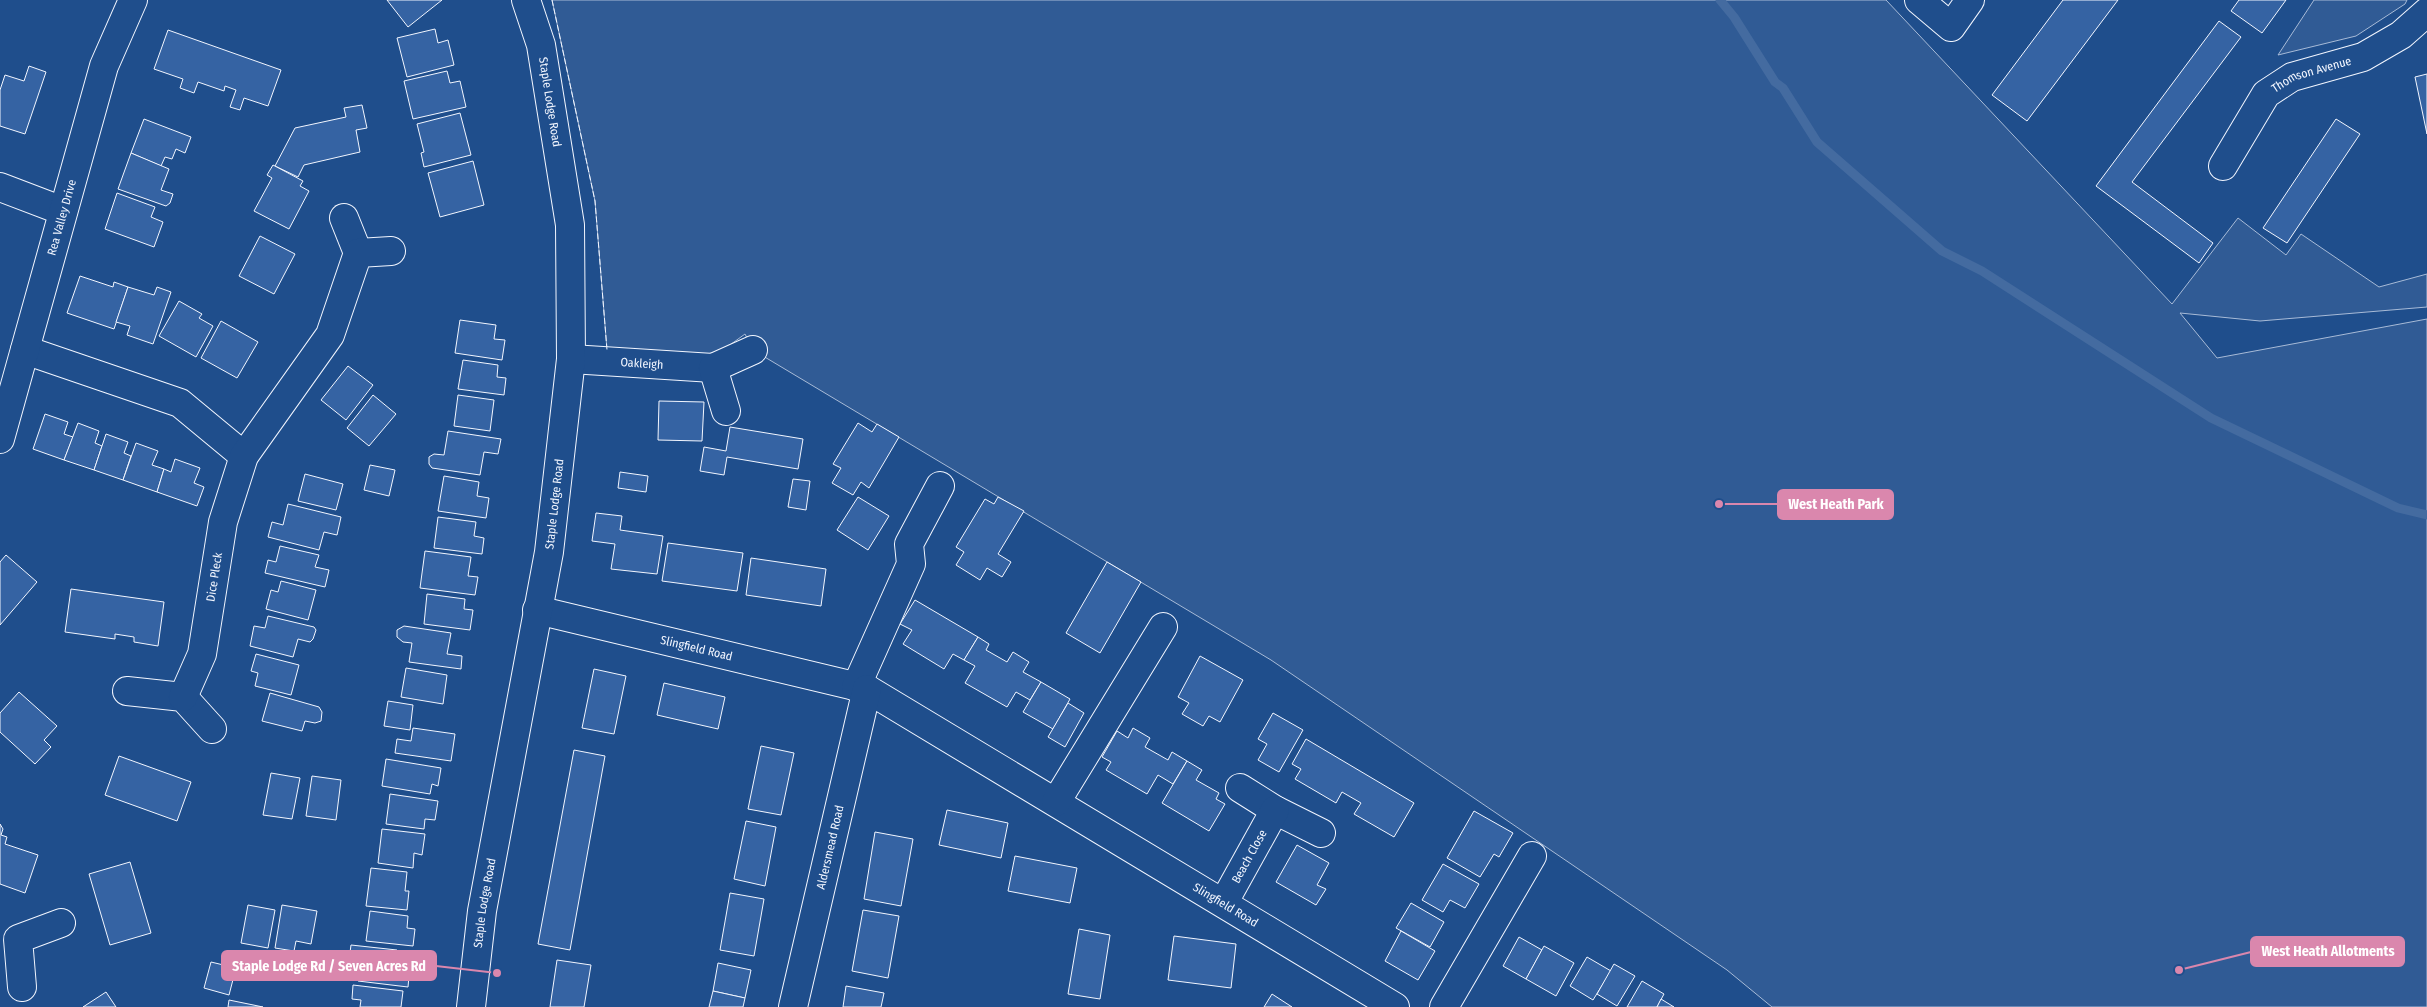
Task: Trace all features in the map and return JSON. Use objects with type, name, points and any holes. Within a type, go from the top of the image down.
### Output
[{"type":"street","name":"Rea Valley Drive","points":[[0,439],[104,66],[133,0]]},
{"type":"street","name":"Staple Lodge Road","points":[[471,1007],[482,911],[549,552],[571,359],[570,224],[541,45],[526,0]]},
{"type":"street","points":[[1919,0],[1951,27],[1970,0]]},
{"type":"street","name":"Thomson Avenue","points":[[2223,166],[2266,94],[2292,77],[2364,57],[2401,35],[2427,12]]},
{"type":"street","points":[[0,187],[63,211]]},
{"type":"street","points":[[344,218],[358,253],[391,251]]},
{"type":"street","name":"Dice Pleck","points":[[183,697],[202,654],[223,522],[244,456],[330,335],[358,253]]},
{"type":"street","points":[[25,350],[180,403],[244,456]]},
{"type":"street","name":"Oakleigh","points":[[571,359],[713,368],[753,350]]},
{"type":"street","points":[[713,368],[726,410]]},
{"type":"street","points":[[862,688],[911,564],[909,544],[940,486]]},
{"type":"street","name":"Slingfield Road","points":[[537,610],[862,688],[1224,902],[1395,1007]]},
{"type":"street","points":[[1056,802],[1163,627]]},
{"type":"street","name":"Aldersmead Road","points":[[793,1007],[862,688]]},
{"type":"street","points":[[127,691],[183,697],[212,729]]},
{"type":"street","points":[[1240,788],[1275,810],[1321,833]]},
{"type":"street","name":"Beach Close","points":[[1224,902],[1275,810]]},
{"type":"street","points":[[1444,1007],[1532,856]]},
{"type":"street","points":[[22,987],[9,935],[61,924]]},
{"type":"shaded area","points":[[552,0],[1886,0],[2172,304],[2238,218],[2286,255],[2301,234],[2379,287],[2427,274],[2427,307],[2260,321],[2180,313],[2217,358],[2427,319],[2427,1007],[1772,1007],[1727,970],[1271,660],[753,350],[745,334],[712,358],[607,350],[595,201]]},
{"type":"shaded area","points":[[2314,0],[2407,0],[2405,4],[2356,36],[2278,55]]},
{"type":"building","points":[[387,0],[442,0],[408,27]]},
{"type":"building","points":[[2063,0],[2118,0],[2027,121],[1992,95]]},
{"type":"building","points":[[2239,0],[2286,0],[2262,33],[2231,11]]},
{"type":"building","points":[[2219,21],[2241,37],[2132,182],[2213,243],[2199,263],[2096,186]]},
{"type":"building","points":[[435,29],[438,43],[448,40],[454,65],[407,77],[397,38]]},
{"type":"building","points":[[168,30],[281,70],[268,106],[244,98],[240,110],[230,107],[236,90],[225,86],[224,91],[198,82],[194,93],[180,88],[183,79],[154,69]]},
{"type":"building","points":[[29,66],[46,72],[25,134],[0,126],[0,90],[5,75],[24,81]]},
{"type":"building","points":[[447,71],[450,83],[460,81],[466,107],[413,119],[404,81]]},
{"type":"building","points":[[2427,74],[2427,134],[2415,77]]},
{"type":"building","points":[[362,105],[367,128],[356,130],[360,152],[304,165],[298,177],[275,166],[295,128],[346,117],[344,108]]},
{"type":"building","points":[[460,113],[471,155],[424,167],[421,153],[424,152],[417,124]]},
{"type":"building","points":[[144,119],[191,137],[185,153],[176,149],[172,159],[165,157],[161,166],[131,153]]},
{"type":"building","points":[[2336,119],[2360,134],[2287,243],[2263,228]]},
{"type":"building","points":[[131,153],[169,169],[161,190],[173,194],[170,203],[166,206],[118,189]]},
{"type":"building","points":[[473,161],[484,205],[440,217],[428,173]]},
{"type":"building","points":[[273,165],[303,181],[300,186],[309,191],[289,229],[254,211],[272,178],[267,175]]},
{"type":"building","points":[[117,193],[155,207],[151,217],[163,222],[154,247],[105,229]]},
{"type":"building","points":[[260,236],[295,254],[274,294],[239,276]]},
{"type":"building","points":[[80,276],[113,287],[114,282],[128,287],[114,329],[67,313]]},
{"type":"building","points":[[128,287],[154,295],[157,287],[171,292],[153,344],[127,335],[130,326],[116,322]]},
{"type":"building","points":[[179,301],[202,314],[199,318],[213,326],[196,357],[159,336]]},
{"type":"building","points":[[460,320],[496,325],[494,339],[505,340],[502,360],[455,353]]},
{"type":"building","points":[[221,321],[258,342],[237,378],[201,358]]},
{"type":"building","points":[[463,360],[498,365],[497,377],[506,378],[504,395],[458,389]]},
{"type":"building","points":[[348,366],[373,385],[346,420],[321,400]]},
{"type":"building","points":[[373,395],[396,414],[369,446],[347,428]]},
{"type":"building","points":[[458,395],[494,400],[490,431],[454,426]]},
{"type":"building","points":[[659,401],[704,402],[702,441],[658,440]]},
{"type":"building","points":[[45,414],[68,422],[64,434],[73,437],[64,460],[33,449]]},
{"type":"building","points":[[78,423],[99,431],[95,443],[102,446],[94,470],[64,460]]},
{"type":"building","points":[[858,423],[872,432],[877,424],[899,437],[869,488],[861,482],[853,495],[832,483],[841,468],[833,464]]},
{"type":"building","points":[[730,427],[803,439],[798,469],[727,457],[724,475],[700,471],[704,447],[726,451]]},
{"type":"building","points":[[448,431],[501,439],[498,454],[484,452],[480,475],[432,468],[429,464],[429,457],[434,454],[444,455]]},
{"type":"building","points":[[106,434],[128,442],[124,453],[131,456],[123,480],[94,470]]},
{"type":"building","points":[[136,443],[158,451],[152,465],[164,469],[157,492],[123,480]]},
{"type":"building","points":[[175,459],[200,468],[194,483],[204,487],[197,506],[157,492],[164,469],[171,472]]},
{"type":"building","points":[[370,465],[395,470],[389,496],[364,490]]},
{"type":"building","points":[[620,472],[648,476],[646,492],[618,488]]},
{"type":"building","points":[[305,474],[343,484],[336,510],[298,501]]},
{"type":"building","points":[[444,476],[479,482],[477,496],[489,498],[486,518],[438,511]]},
{"type":"building","points":[[793,479],[810,481],[806,510],[788,507]]},
{"type":"building","points":[[858,497],[889,516],[868,550],[837,530]]},
{"type":"building","points":[[998,497],[1024,511],[998,554],[1011,562],[1002,577],[987,568],[980,580],[956,565],[964,552],[956,547],[985,499],[994,504]]},
{"type":"building","points":[[288,504],[341,517],[337,535],[324,532],[319,550],[268,537],[272,522],[283,525]]},
{"type":"building","points":[[596,513],[622,516],[620,530],[663,536],[657,574],[611,569],[615,544],[592,541]]},
{"type":"building","points":[[438,517],[476,522],[474,536],[484,538],[482,554],[434,548]]},
{"type":"building","points":[[668,543],[743,553],[737,591],[662,581]]},
{"type":"building","points":[[280,546],[319,555],[315,567],[329,570],[325,587],[265,573],[268,560],[276,562]]},
{"type":"building","points":[[425,551],[471,557],[468,576],[478,577],[475,595],[420,588]]},
{"type":"building","points":[[6,555],[37,582],[0,625],[0,562]]},
{"type":"building","points":[[751,558],[826,569],[821,606],[746,595]]},
{"type":"building","points":[[1107,562],[1141,582],[1100,653],[1066,633]]},
{"type":"building","points":[[281,581],[316,590],[308,620],[266,609],[271,590],[278,592]]},
{"type":"building","points":[[71,589],[164,602],[158,646],[134,642],[134,637],[115,634],[115,639],[65,632]]},
{"type":"building","points":[[427,594],[465,599],[464,609],[473,610],[470,630],[424,624]]},
{"type":"building","points":[[915,600],[978,637],[964,660],[953,654],[944,669],[903,644],[912,630],[900,624]]},
{"type":"building","points":[[268,616],[314,627],[316,630],[313,639],[310,642],[298,639],[293,657],[250,646],[254,626],[265,628]]},
{"type":"building","points":[[404,626],[451,633],[447,654],[462,656],[461,669],[409,662],[412,643],[403,642],[397,637],[397,630]]},
{"type":"building","points":[[978,637],[989,644],[986,650],[1007,662],[1013,652],[1029,662],[1023,672],[1041,682],[1030,700],[1016,692],[1007,707],[965,683],[975,666],[964,660]]},
{"type":"building","points":[[256,654],[299,665],[291,695],[255,686],[258,673],[251,671]]},
{"type":"building","points":[[1200,656],[1243,680],[1220,722],[1209,716],[1203,726],[1182,714],[1189,703],[1178,697]]},
{"type":"building","points":[[406,668],[447,675],[443,704],[401,697]]},
{"type":"building","points":[[594,669],[626,676],[614,734],[582,728]]},
{"type":"building","points":[[1041,682],[1070,699],[1053,729],[1023,712]]},
{"type":"building","points":[[664,683],[725,697],[718,729],[657,715]]},
{"type":"building","points":[[19,692],[57,726],[44,740],[51,747],[35,764],[0,732],[0,713]]},
{"type":"building","points":[[270,693],[319,707],[322,712],[321,721],[315,723],[305,721],[302,731],[262,721]]},
{"type":"building","points":[[388,701],[413,705],[410,730],[384,726]]},
{"type":"building","points":[[1068,703],[1084,713],[1065,747],[1048,737]]},
{"type":"building","points":[[1273,713],[1303,730],[1279,772],[1258,760],[1267,744],[1258,739]]},
{"type":"building","points":[[413,728],[455,734],[451,761],[395,753],[397,739],[411,741]]},
{"type":"building","points":[[1133,728],[1150,738],[1145,747],[1168,760],[1172,752],[1187,761],[1173,784],[1158,775],[1147,794],[1106,770],[1111,762],[1102,757],[1117,731],[1128,738]]},
{"type":"building","points":[[1306,739],[1414,803],[1394,837],[1354,814],[1361,803],[1342,792],[1336,803],[1295,779],[1301,769],[1292,764]]},
{"type":"building","points":[[761,746],[794,753],[781,815],[748,809]]},
{"type":"building","points":[[574,750],[605,756],[570,950],[538,944]]},
{"type":"building","points":[[119,756],[191,782],[177,821],[105,795]]},
{"type":"building","points":[[386,759],[441,768],[438,786],[432,784],[430,794],[382,786]]},
{"type":"building","points":[[1187,761],[1202,770],[1196,780],[1219,793],[1216,799],[1225,804],[1209,831],[1162,803]]},
{"type":"building","points":[[271,773],[300,778],[292,819],[263,815]]},
{"type":"building","points":[[312,776],[341,780],[336,820],[306,816]]},
{"type":"building","points":[[390,794],[438,801],[435,820],[425,819],[424,829],[386,824]]},
{"type":"building","points":[[947,810],[1008,823],[1001,858],[939,845]]},
{"type":"building","points":[[1474,811],[1513,833],[1499,857],[1494,854],[1480,877],[1447,858]]},
{"type":"building","points":[[746,821],[776,827],[765,886],[734,879]]},
{"type":"building","points":[[0,824],[3,829],[1,835],[7,837],[5,844],[38,855],[25,893],[0,884]]},
{"type":"building","points":[[382,829],[425,834],[422,855],[414,853],[413,868],[378,863]]},
{"type":"building","points":[[875,832],[913,839],[901,906],[864,899]]},
{"type":"building","points":[[1297,845],[1329,863],[1317,885],[1326,889],[1316,905],[1276,882]]},
{"type":"building","points":[[1015,856],[1077,868],[1070,903],[1008,891]]},
{"type":"building","points":[[130,862],[151,933],[110,945],[89,874]]},
{"type":"building","points":[[1443,864],[1479,884],[1465,908],[1450,900],[1443,912],[1422,900]]},
{"type":"building","points":[[371,868],[407,872],[405,891],[409,891],[407,910],[366,906]]},
{"type":"building","points":[[730,893],[764,899],[754,956],[720,950]]},
{"type":"building","points":[[1411,903],[1444,922],[1430,947],[1396,928]]},
{"type":"building","points":[[248,905],[275,910],[268,948],[241,943]]},
{"type":"building","points":[[282,905],[317,911],[311,944],[296,941],[294,951],[275,948]]},
{"type":"building","points":[[863,910],[899,916],[888,978],[852,971]]},
{"type":"building","points":[[370,911],[408,916],[407,928],[415,929],[413,946],[366,941]]},
{"type":"building","points":[[1079,929],[1110,935],[1100,999],[1068,994]]},
{"type":"building","points":[[1401,931],[1435,951],[1418,980],[1385,961]]},
{"type":"building","points":[[1174,936],[1236,944],[1231,988],[1168,980]]},
{"type":"building","points":[[1519,937],[1542,950],[1526,979],[1503,966]]},
{"type":"building","points":[[351,945],[397,950],[395,965],[410,966],[408,987],[358,981],[360,961],[349,960]]},
{"type":"building","points":[[1544,946],[1574,963],[1556,996],[1526,979]]},
{"type":"building","points":[[1587,957],[1611,971],[1593,1000],[1570,986]]},
{"type":"building","points":[[557,960],[591,965],[584,1007],[550,1007]]},
{"type":"building","points":[[211,962],[236,968],[229,995],[204,988]]},
{"type":"building","points":[[718,963],[751,970],[745,998],[713,991]]},
{"type":"building","points":[[1614,964],[1635,976],[1617,1006],[1597,994]]},
{"type":"building","points":[[1642,981],[1664,994],[1657,1007],[1627,1007]]},
{"type":"building","points":[[353,985],[403,991],[401,1007],[360,1007],[361,1000],[352,999]]},
{"type":"building","points":[[846,986],[884,993],[881,1007],[843,1007]]},
{"type":"building","points":[[713,991],[745,998],[743,1007],[709,1007]]},
{"type":"building","points":[[106,992],[116,1007],[83,1007]]},
{"type":"building","points":[[1272,994],[1292,1007],[1264,1007]]},
{"type":"building","points":[[1661,999],[1674,1007],[1657,1007]]},
{"type":"building","points":[[229,1000],[263,1007],[228,1007]]},
{"type":"waterway","points":[[1720,0],[1734,17],[1775,82],[1783,88],[1817,142],[1942,251],[1982,271],[2211,418],[2398,508],[2427,515]]},
{"type":"fence","points":[[552,0],[595,201],[607,350]]},
{"type":"place","name":"West Heath Park","points":[[1719,504]]},
{"type":"place","name":"West Heath Allotments","points":[[2179,970]]},
{"type":"place","name":"Staple Lodge Rd / Seven Acres Rd","points":[[497,973]]}]
